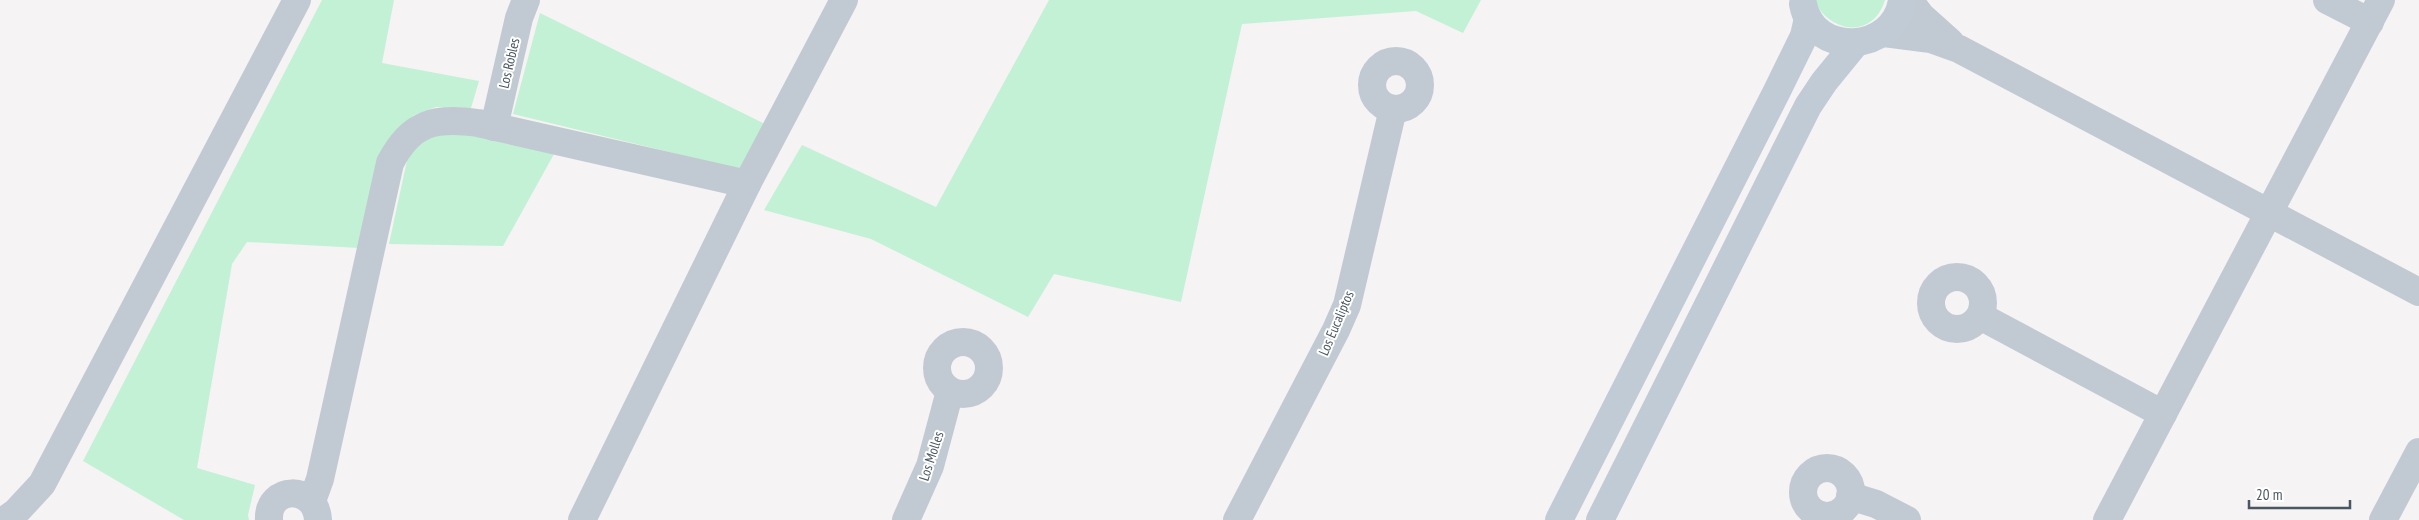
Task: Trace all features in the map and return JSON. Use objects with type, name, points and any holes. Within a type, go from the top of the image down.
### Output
[{"type":"street","points":[[5,520],[16,512],[42,484],[297,0]]},
{"type":"street","name":"Los Robles","points":[[494,127],[519,18],[526,0]]},
{"type":"street","points":[[582,520],[747,184],[844,0]]},
{"type":"street","points":[[1803,7],[1813,25],[1825,36],[1840,42],[1855,44],[1870,40],[1884,33],[1894,21],[1902,0]]},
{"type":"street","points":[[1909,0],[1921,16],[1959,49]]},
{"type":"street","points":[[2106,520],[2375,11],[2327,0]]},
{"type":"street","points":[[1559,520],[1804,36],[1803,7]]},
{"type":"street","points":[[1884,33],[1931,39],[1959,49],[2268,214],[2419,292]]},
{"type":"street","points":[[1600,520],[1808,106],[1824,82],[1855,44]]},
{"type":"street","name":"Los Eucaliptos","points":[[1237,520],[1336,330],[1347,305],[1393,109]]},
{"type":"street","points":[[315,511],[320,479],[390,163],[400,144],[429,123],[452,119],[747,184]]},
{"type":"street","points":[[1980,316],[2163,414]]},
{"type":"street","name":"Los Molles","points":[[906,520],[930,466],[950,390]]},
{"type":"street","points":[[2383,520],[2419,452]]},
{"type":"street","points":[[269,520],[269,513],[274,503],[282,495],[293,493],[304,495],[315,511]]},
{"type":"street","points":[[1850,496],[1876,504],[1907,520]]},
{"type":"green space","points":[[322,0],[394,0],[382,63],[479,81],[471,108],[436,107],[414,115],[394,133],[360,248],[247,242],[232,264],[197,468],[255,485],[248,515],[249,520],[184,520],[83,461]]},
{"type":"green space","points":[[1049,0],[1481,0],[1463,33],[1416,11],[1242,24],[1181,302],[1054,274],[1028,317],[871,239],[764,210],[802,145],[936,207]]},
{"type":"green space","points":[[1814,0],[1885,0],[1879,13],[1871,21],[1861,26],[1851,27],[1840,25],[1830,20]]},
{"type":"green space","points":[[540,13],[769,126],[743,170],[513,114]]},
{"type":"green space","points":[[455,127],[554,154],[503,246],[389,244],[409,151],[435,135]]}]
